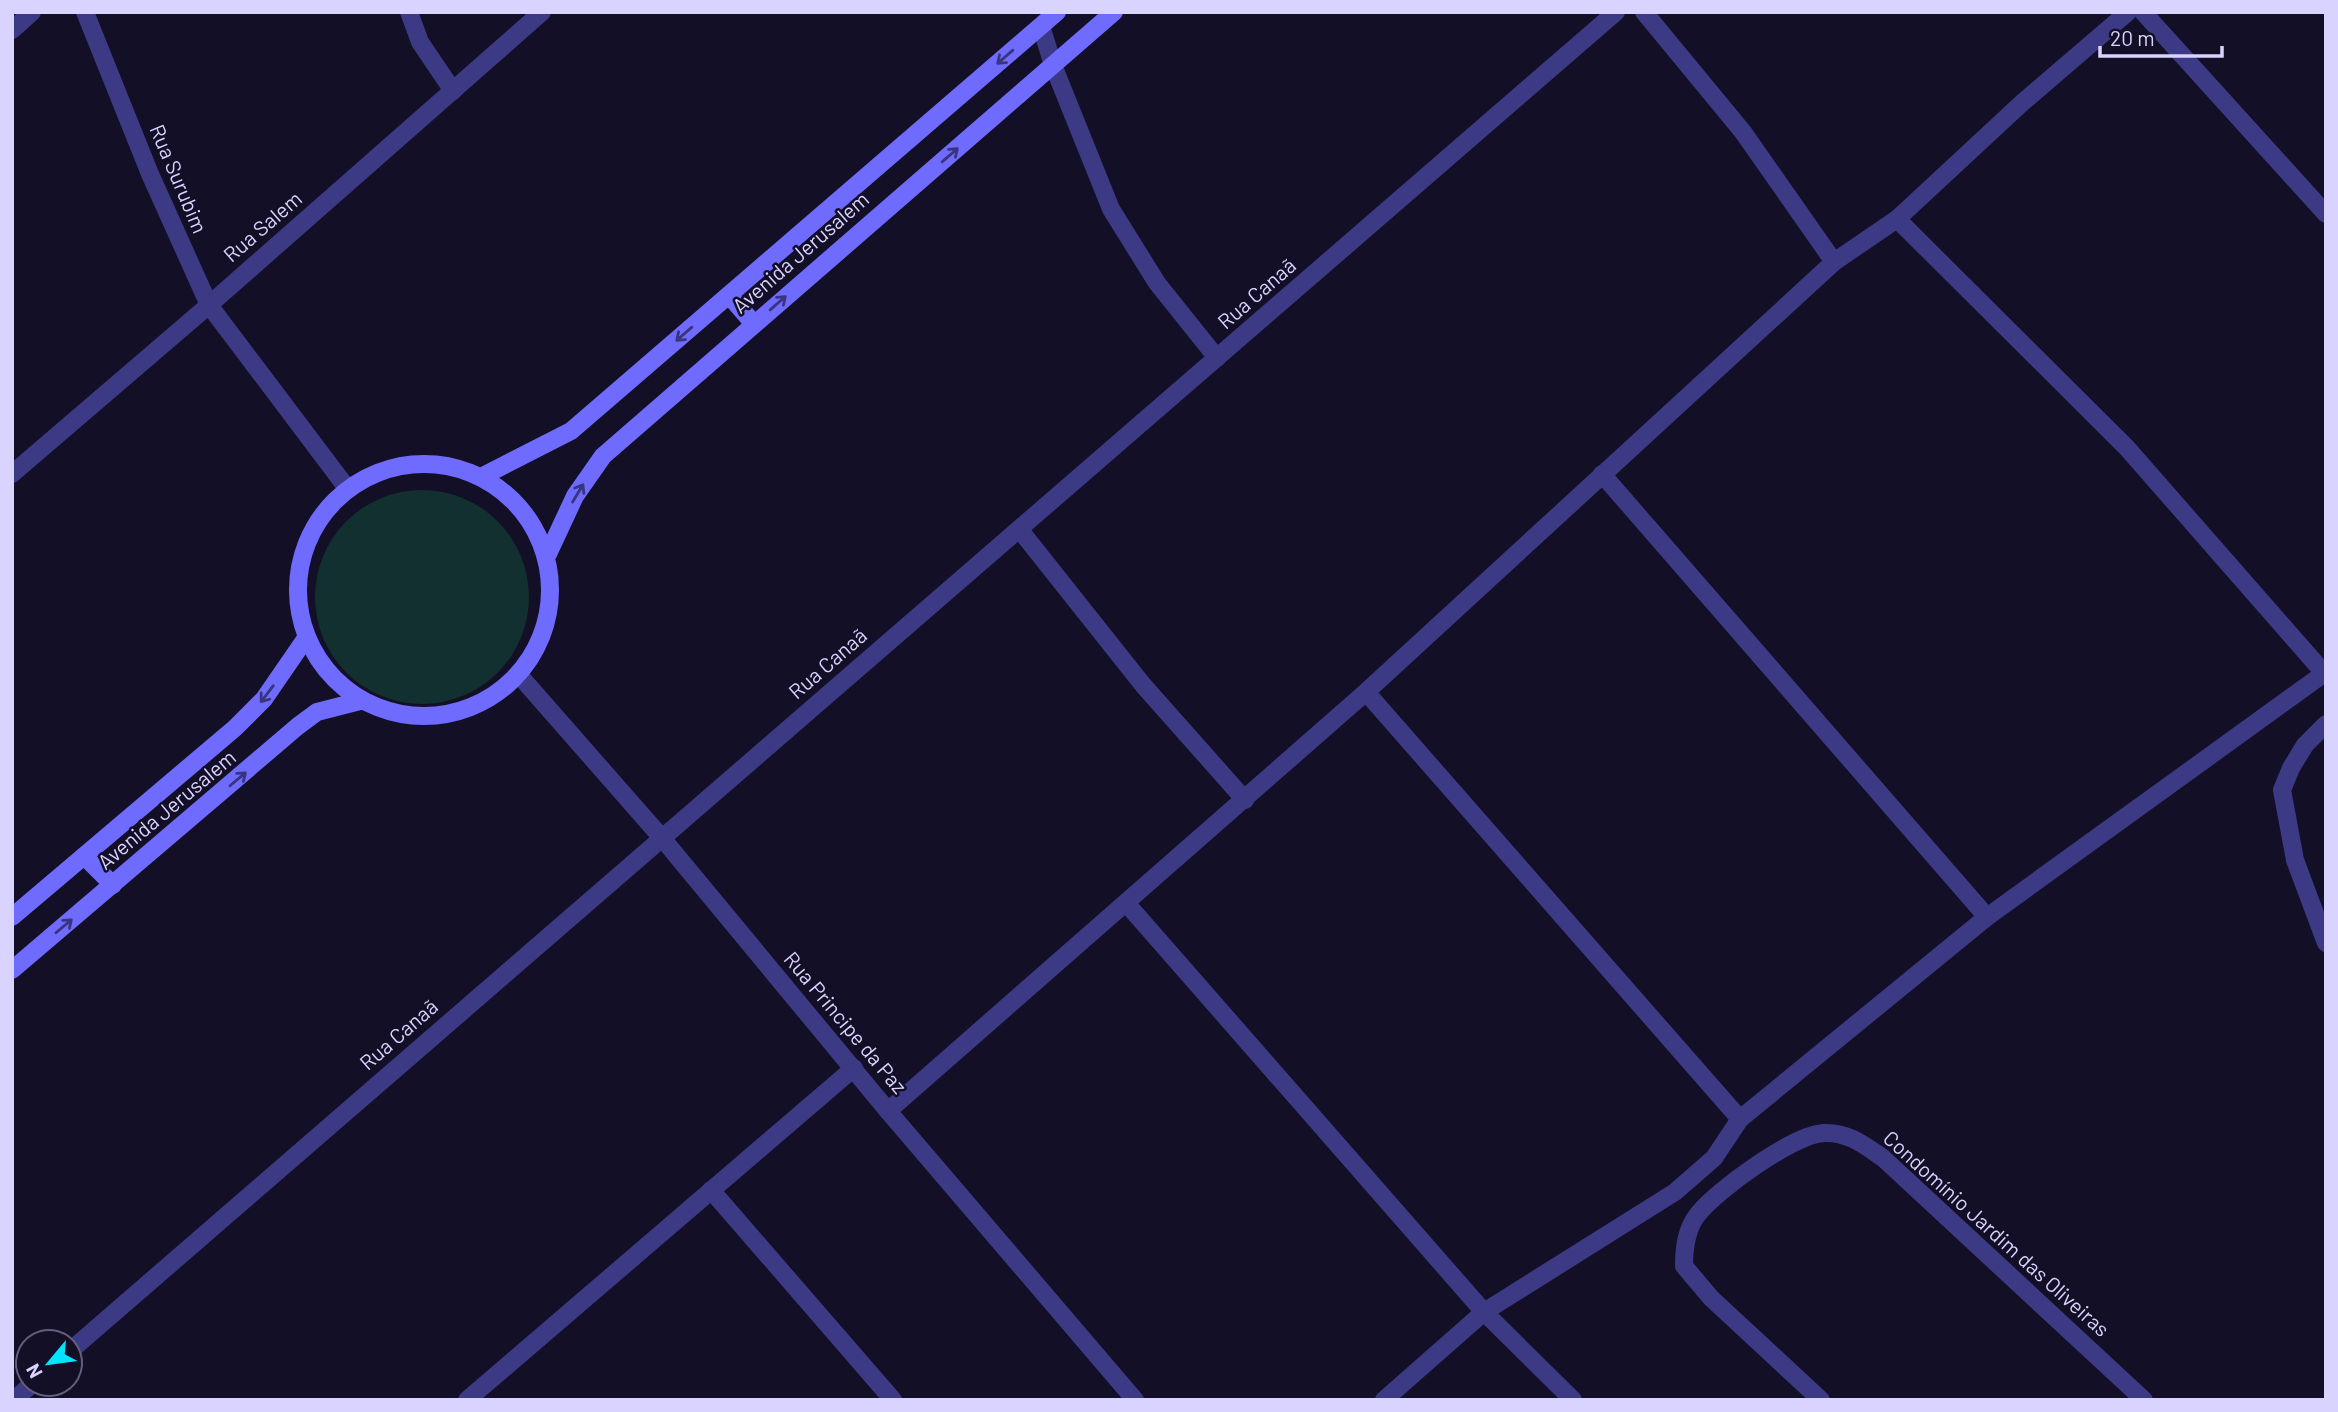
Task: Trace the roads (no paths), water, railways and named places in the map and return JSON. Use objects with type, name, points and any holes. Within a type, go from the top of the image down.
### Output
[{"type":"street","points":[[12,30],[32,12]]},
{"type":"street","name":"Rua Surubim","points":[[85,12],[150,174],[209,305],[347,488]]},
{"type":"street","points":[[409,12],[420,42],[453,91]]},
{"type":"street","name":"Rua Salem","points":[[12,474],[542,12]]},
{"type":"street","name":"Avenida Jerusalem","points":[[481,477],[571,431],[1057,12]]},
{"type":"street","name":"Avenida Jerusalem","points":[[548,554],[516,504],[481,477],[448,465],[413,463],[378,471],[347,488],[318,519],[301,556],[297,597],[306,638],[327,674],[360,701],[401,716],[444,717],[486,702],[519,675],[534,654],[544,632],[550,608],[548,554],[575,496],[603,456],[1114,12]]},
{"type":"street","name":"Rua Canaã","points":[[84,1339],[1616,12]]},
{"type":"street","points":[[1644,12],[1743,132],[1834,262]]},
{"type":"street","points":[[888,1111],[1366,692],[1834,262],[1897,219],[2023,102],[2128,12]]},
{"type":"street","points":[[2143,12],[2326,214]]},
{"type":"street","points":[[1041,26],[1053,65],[1111,209],[1157,283],[1217,358]]},
{"type":"street","points":[[1384,1400],[1483,1312],[1675,1192],[1714,1158],[1740,1119],[1987,917],[2325,672],[2127,448],[1897,219]]},
{"type":"street","points":[[729,295],[754,324]]},
{"type":"street","points":[[1602,474],[1987,917]]},
{"type":"street","points":[[1020,530],[1143,685],[1245,800]]},
{"type":"street","name":"Avenida Jerusalem","points":[[12,917],[235,728],[264,699],[306,638]]},
{"type":"street","name":"Rua Principe da Paz","points":[[519,675],[662,838],[888,1111],[1135,1400]]},
{"type":"street","points":[[1366,692],[1740,1119]]},
{"type":"street","name":"Avenida Jerusalem","points":[[12,970],[298,726],[317,712],[360,701]]},
{"type":"street","points":[[2326,724],[2305,746],[2291,768],[2282,790],[2295,860],[2326,943]]},
{"type":"street","points":[[84,856],[113,885]]},
{"type":"street","points":[[1127,904],[1483,1312],[1573,1400]]},
{"type":"street","points":[[467,1400],[854,1068]]},
{"type":"street","name":"Condomínio Jardim das Oliveiras","points":[[1821,1400],[1712,1298],[1684,1266],[1684,1242],[1697,1215],[1745,1173],[1803,1137],[1824,1133],[1853,1137],[1883,1158],[2144,1400]]},
{"type":"street","points":[[712,1190],[893,1400]]}]
